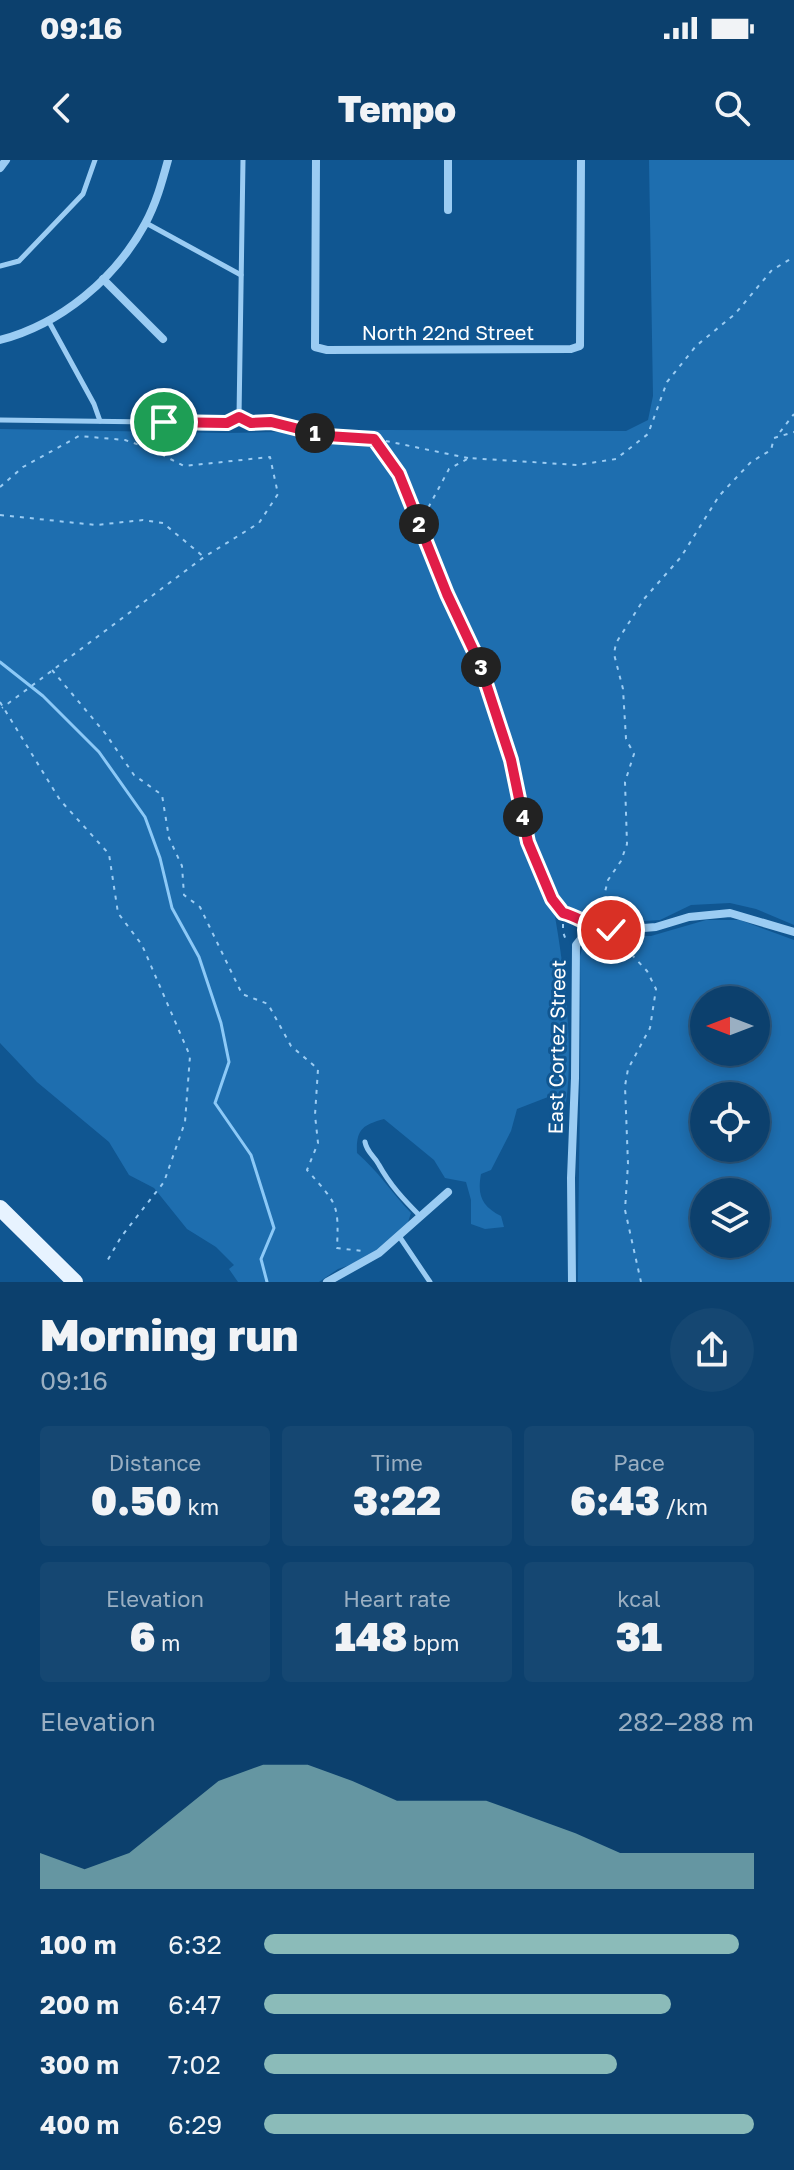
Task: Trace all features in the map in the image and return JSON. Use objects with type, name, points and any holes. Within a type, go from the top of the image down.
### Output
[{"type":"main road","points":[[0,1208],[75,1282]]},
{"type":"street","points":[[0,168],[6,160]]},
{"type":"street","points":[[0,340],[48,320],[81,299],[103,279],[146,223],[168,160]]},
{"type":"street","name":"North 22nd Street","points":[[316,160],[315,347],[327,350],[571,349],[580,346],[581,160]]},
{"type":"street","points":[[448,160],[448,210]]},
{"type":"street","points":[[103,279],[163,339]]},
{"type":"street","points":[[607,931],[656,927],[689,917],[730,913],[794,932]]},
{"type":"street","name":"East Cortez Street","points":[[572,1282],[574,958],[576,945],[585,934],[607,931]]},
{"type":"street","points":[[327,1282],[379,1253],[448,1192]]},
{"type":"lane","points":[[0,266],[19,261],[83,194],[95,160]]},
{"type":"lane","points":[[0,420],[227,423],[239,417],[243,160]]},
{"type":"lane","points":[[146,223],[241,275]]},
{"type":"lane","points":[[48,320],[94,404],[100,421]]},
{"type":"lane","points":[[365,1142],[390,1186],[422,1218]]},
{"type":"lane","points":[[399,1236],[430,1282]]},
{"type":"path","points":[[239,417],[251,423],[271,422],[327,436],[374,439],[469,458],[577,465],[616,459],[648,434],[667,382],[696,346],[735,314],[772,270],[794,257]]},
{"type":"path","points":[[607,931],[605,892],[627,844],[625,782],[634,754],[626,739],[623,689],[614,654],[616,643],[644,599],[681,557],[719,496],[751,462],[771,450],[772,440],[794,414]]},
{"type":"path","points":[[779,434],[794,432]]},
{"type":"path","points":[[0,487],[23,467],[79,436],[125,440],[184,466],[270,457],[278,494],[259,523],[204,557],[2,708]]},
{"type":"path","points":[[374,439],[399,474],[447,594],[479,662],[511,760],[528,842],[552,899],[563,913],[563,932],[574,958]]},
{"type":"path","points":[[419,525],[449,469],[469,458]]},
{"type":"path","points":[[0,515],[96,525],[143,520],[163,523],[204,557]]},
{"type":"path","points":[[52,670],[105,733],[134,775],[162,795],[169,838],[182,866],[184,895],[200,907],[242,994],[268,1004],[291,1046],[318,1069],[315,1115],[318,1143],[307,1170],[329,1194],[338,1212],[337,1248],[379,1253]]},
{"type":"path","points":[[0,702],[60,800],[109,854],[118,913],[142,945],[190,1056],[185,1122],[164,1182],[121,1237],[106,1263]]},
{"type":"path","points":[[563,913],[580,917],[607,931],[647,971],[656,989],[650,1028],[628,1069],[625,1086],[628,1164],[625,1210],[641,1282]]},
{"type":"shaded area","points":[[649,160],[794,160],[794,925],[756,909],[730,903],[691,905],[660,920],[629,922],[577,912],[567,905],[554,911],[568,1033],[566,1103],[548,1097],[517,1109],[511,1131],[491,1170],[481,1174],[482,1200],[501,1216],[504,1227],[485,1229],[471,1224],[471,1200],[466,1182],[445,1178],[434,1160],[384,1119],[362,1130],[357,1153],[411,1213],[407,1225],[365,1260],[338,1269],[319,1282],[238,1282],[229,1269],[234,1265],[216,1247],[187,1229],[154,1188],[129,1175],[109,1142],[37,1082],[0,1043],[0,429],[223,433],[626,431],[648,420],[653,396]]},
{"type":"shaded area","points":[[706,920],[740,920],[794,940],[794,1282],[578,1282],[580,956],[584,942],[601,935],[651,936]]},
{"type":"waterway","points":[[0,662],[43,696],[99,752],[145,817],[160,858],[172,908],[199,957],[221,1023],[229,1062],[215,1103],[251,1155],[274,1228],[261,1259],[267,1282]]},
{"type":"route","points":[[164,422],[227,423],[239,417],[251,423],[271,422],[327,436],[374,439],[399,474],[447,594],[479,662],[511,760],[528,842],[552,899],[563,913],[580,917],[604,931],[611,930]]}]
